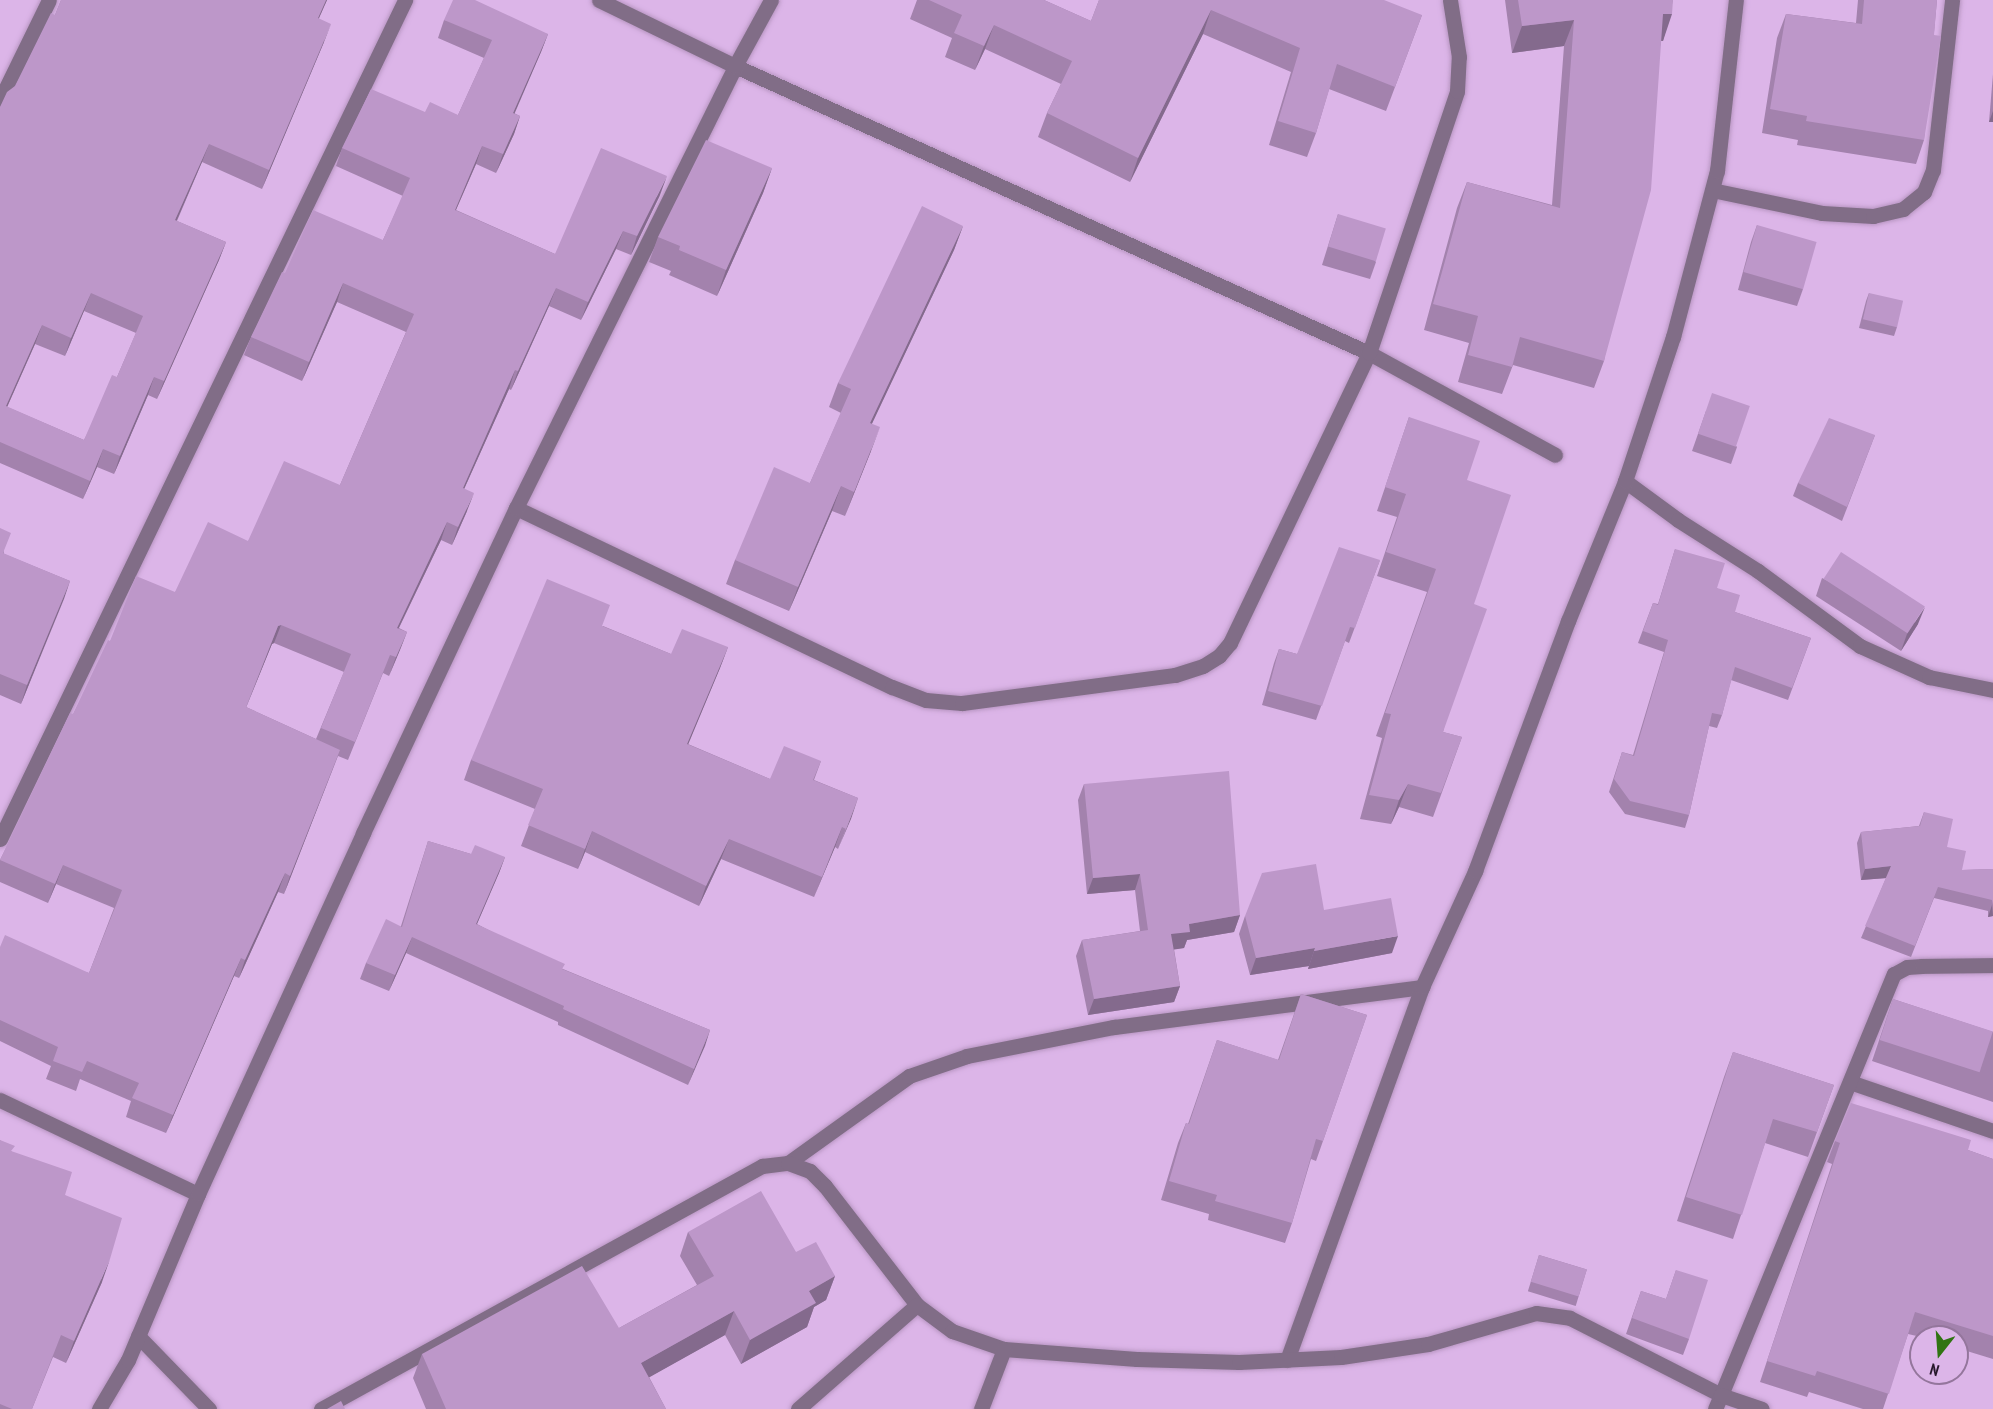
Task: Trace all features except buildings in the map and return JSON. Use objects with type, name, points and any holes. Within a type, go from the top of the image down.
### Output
[{"type":"street","points":[[0,100],[49,0]]},
{"type":"street","points":[[0,839],[405,0]]},
{"type":"street","points":[[599,0],[735,66],[1369,353],[1555,455]]},
{"type":"street","points":[[99,1409],[128,1360],[198,1194],[363,833],[516,508],[735,66],[771,0]]},
{"type":"street","points":[[516,508],[892,687],[926,700],[962,703],[1175,675],[1203,666],[1219,656],[1230,643],[1369,353],[1457,91],[1459,57],[1450,0]]},
{"type":"street","points":[[1287,1360],[1422,987],[1475,871],[1568,621],[1625,481],[1673,337],[1712,190],[1736,0]]},
{"type":"street","points":[[1712,190],[1822,213],[1873,216],[1903,209],[1924,192],[1933,170],[1952,0]]},
{"type":"street","points":[[1625,481],[1678,520],[1758,571],[1860,646],[1929,677],[1993,690]]},
{"type":"street","points":[[1718,1402],[1894,974],[1907,967],[1993,965]]},
{"type":"street","points":[[788,1163],[909,1076],[967,1056],[1114,1027],[1422,987]]},
{"type":"street","points":[[1850,1082],[1993,1131]]},
{"type":"street","points":[[0,1100],[198,1194]]},
{"type":"street","points":[[321,1409],[762,1166],[788,1163],[810,1171],[825,1186],[918,1305],[952,1331],[1004,1349],[1137,1359],[1239,1362],[1341,1357],[1428,1344],[1536,1313],[1570,1318],[1718,1402],[1762,1409]]},
{"type":"street","points":[[798,1409],[918,1305]]},
{"type":"street","points":[[138,1336],[209,1409]]},
{"type":"street","points":[[981,1409],[1004,1349]]}]
